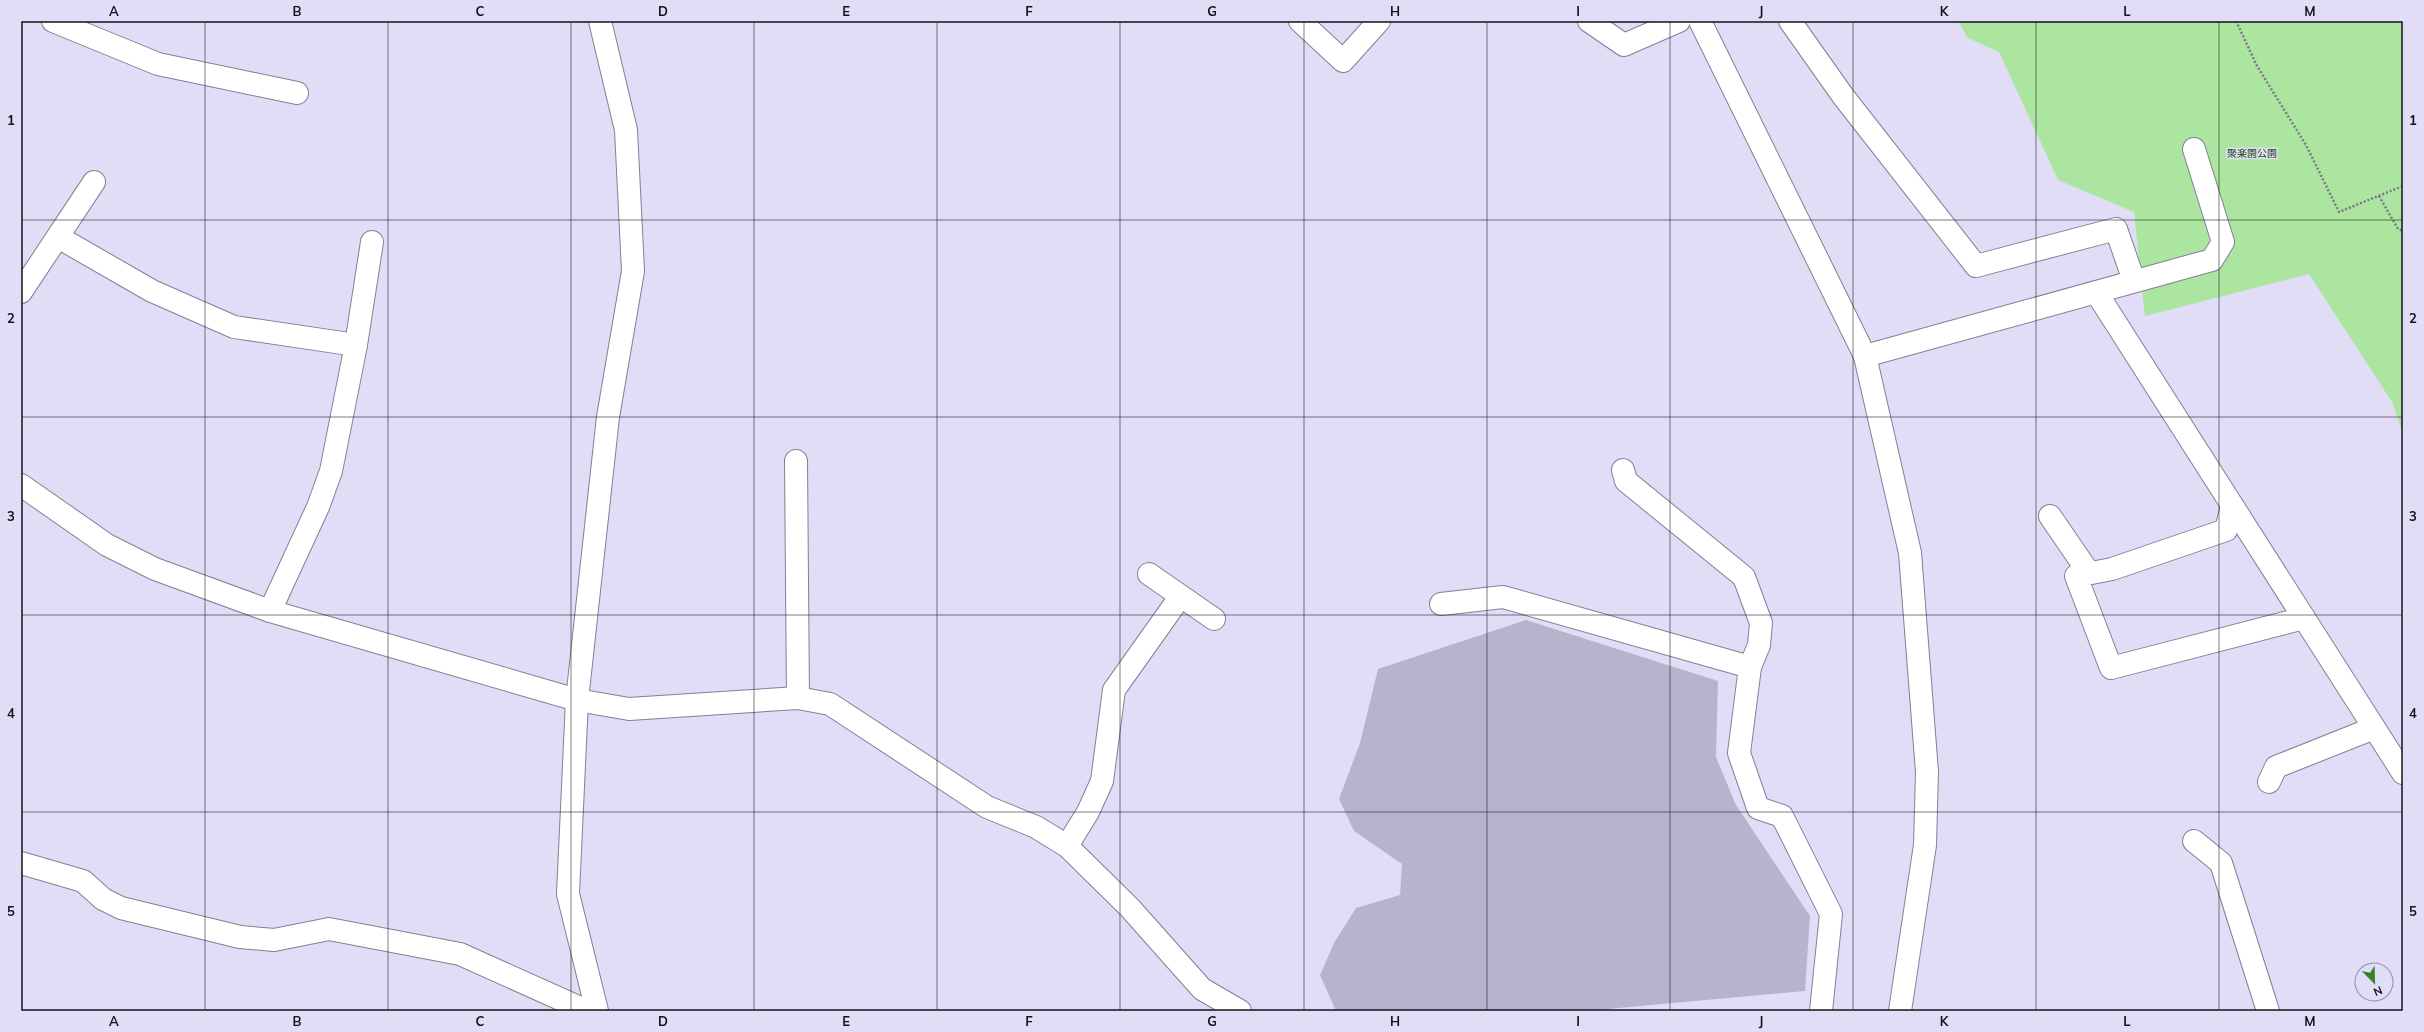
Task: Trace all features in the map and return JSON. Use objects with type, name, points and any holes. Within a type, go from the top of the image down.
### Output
[{"type":"street","points":[[53,21],[158,64],[297,93]]},
{"type":"street","points":[[597,1011],[568,894],[577,700],[608,417],[633,271],[626,130],[600,21]]},
{"type":"street","points":[[1300,21],[1344,61],[1379,21]]},
{"type":"street","points":[[1589,21],[1624,45],[1679,21]]},
{"type":"street","points":[[1700,21],[1865,356],[1910,553],[1927,772],[1925,845],[1900,1011]]},
{"type":"street","points":[[1790,21],[1843,96],[1976,266],[2116,229],[2134,281]]},
{"type":"street","points":[[1865,356],[2212,260],[2223,242],[2194,149]]},
{"type":"street","points":[[21,292],[94,182]]},
{"type":"street","points":[[58,237],[152,291],[234,327],[356,346]]},
{"type":"street","points":[[270,612],[318,507],[331,471],[356,346],[372,242]]},
{"type":"street","points":[[2096,292],[2403,773]]},
{"type":"street","points":[[796,461],[798,698]]},
{"type":"street","points":[[1623,470],[1626,481],[1744,577],[1761,623],[1759,645],[1750,667],[1739,752],[1758,808],[1782,816],[1831,914],[1821,1011]]},
{"type":"street","points":[[21,485],[107,545],[155,569],[270,612],[577,700],[629,709],[798,698],[830,704],[987,807],[1036,827],[1067,846],[1130,908],[1202,989],[1240,1011]]},
{"type":"street","points":[[2232,506],[2226,530],[2112,569],[2076,576],[2111,668],[2304,618]]},
{"type":"street","points":[[2050,516],[2089,573]]},
{"type":"street","points":[[1149,574],[1180,597],[1214,619]]},
{"type":"street","points":[[1067,846],[1088,812],[1102,781],[1114,690],[1180,597]]},
{"type":"street","points":[[1441,604],[1503,597],[1750,667]]},
{"type":"street","points":[[2269,782],[2276,767],[2374,728]]},
{"type":"street","points":[[2194,841],[2221,863],[2268,1011]]},
{"type":"street","points":[[21,863],[83,881],[104,900],[121,908],[240,937],[274,940],[329,929],[460,954],[587,1011]]},
{"type":"path","points":[[2236,21],[2257,66],[2306,145],[2339,212],[2403,186]]},
{"type":"path","points":[[2379,196],[2398,229],[2403,231]]},
{"type":"green space","name":"聚楽園公園","points":[[1958,21],[2403,21],[2403,433],[2392,402],[2309,274],[2145,316],[2134,212],[2058,180],[1999,52],[1968,38]]},
{"type":"building","points":[[1526,620],[1718,681],[1716,757],[1736,805],[1810,916],[1805,991],[1586,1011],[1336,1011],[1320,975],[1334,943],[1356,908],[1400,895],[1402,864],[1354,831],[1339,799],[1360,743],[1378,669]]}]
